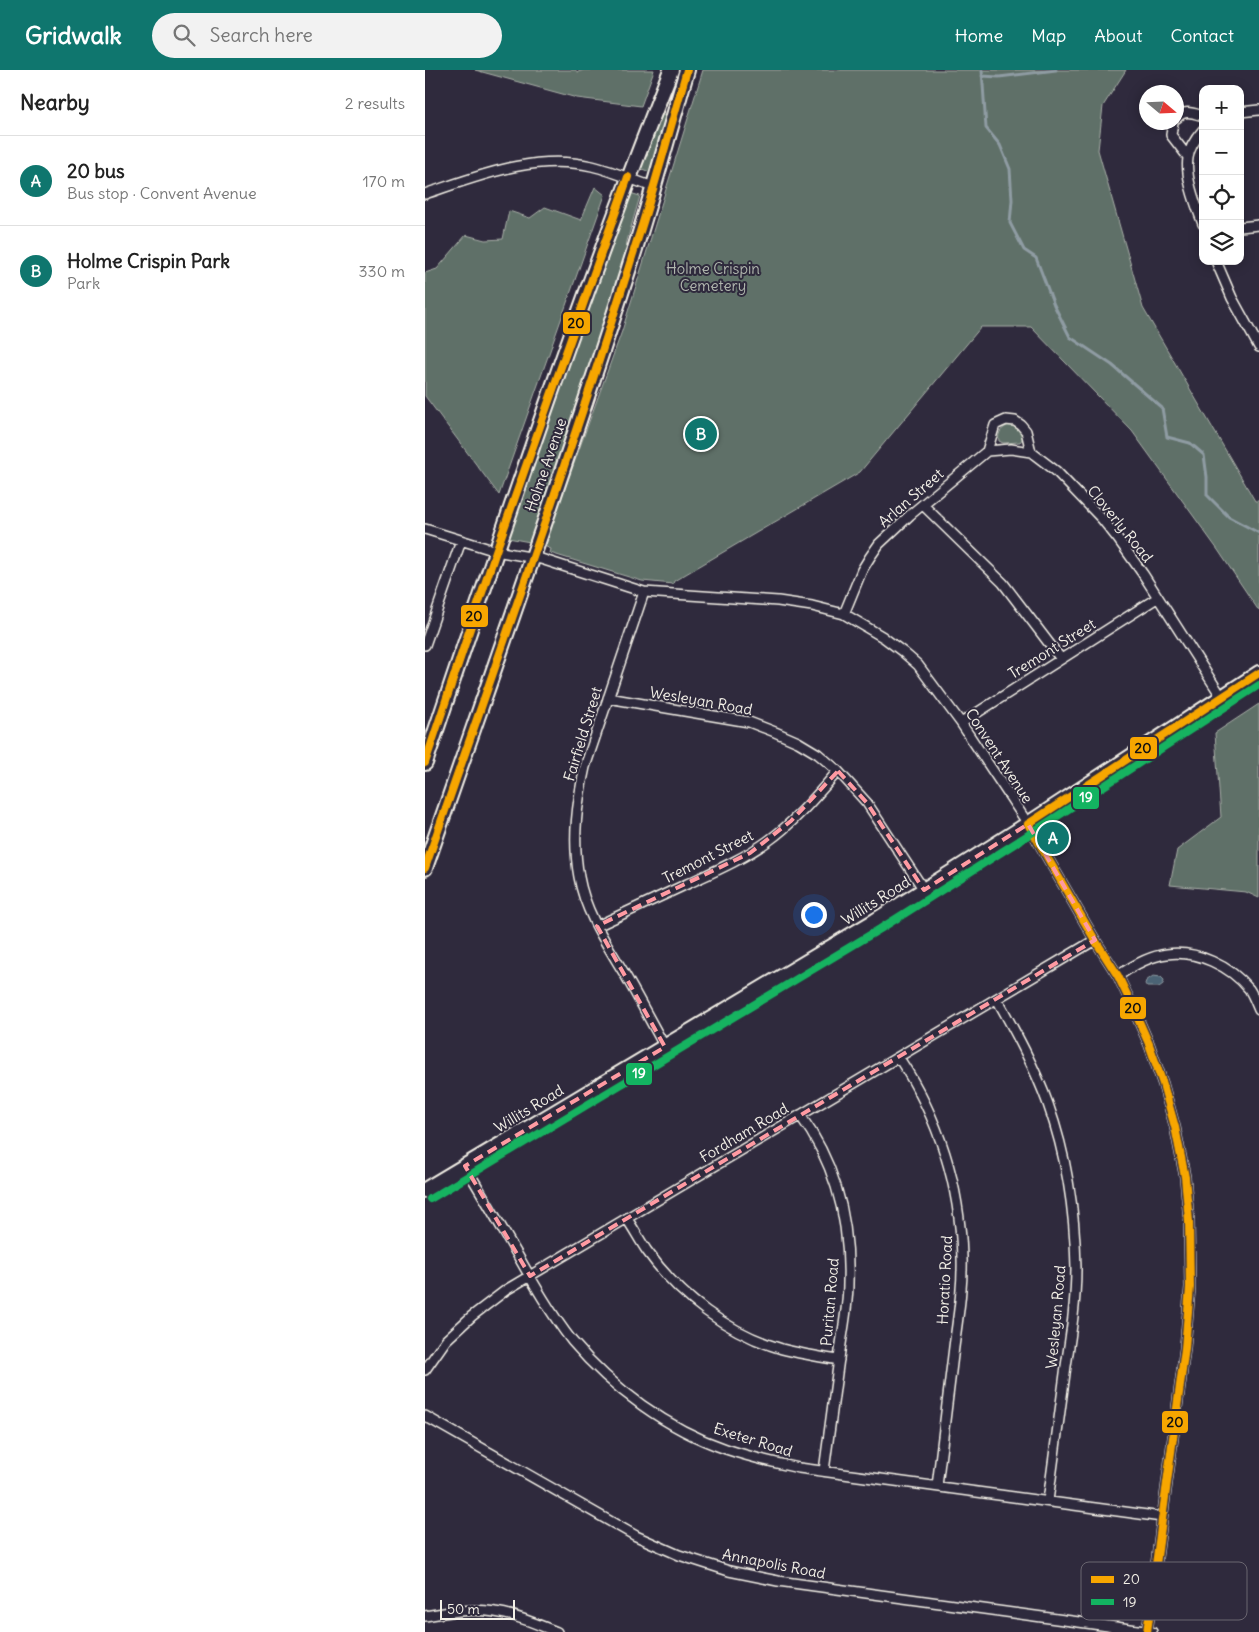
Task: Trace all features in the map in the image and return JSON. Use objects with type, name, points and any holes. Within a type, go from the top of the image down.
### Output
[{"type":"main road","name":"Holme Avenue","points":[[425,763],[496,551],[627,179],[671,70]]},
{"type":"main road","name":"Holme Avenue","points":[[426,863],[532,558],[630,266],[687,70]]},
{"type":"main road","name":"Willits Road","points":[[425,1190],[842,942],[1028,824],[1221,696],[1259,673]]},
{"type":"street","points":[[1244,112],[1259,110]]},
{"type":"street","points":[[1184,113],[1199,115]]},
{"type":"street","points":[[1172,130],[1171,135],[1188,157]]},
{"type":"street","points":[[1199,136],[1188,157],[1193,194],[1202,220]]},
{"type":"street","points":[[425,194],[497,170],[548,162],[592,166],[653,187]]},
{"type":"street","points":[[1244,227],[1259,225]]},
{"type":"street","points":[[1218,265],[1259,347]]},
{"type":"street","points":[[1005,420],[1015,421],[1021,425],[1025,431],[1031,452],[1011,449],[987,451],[995,425],[1005,420]]},
{"type":"street","name":"Arlan Street","points":[[844,614],[862,570],[875,550],[892,531],[987,451]]},
{"type":"street","name":"Cloverly Road","points":[[1031,452],[1056,471],[1102,520],[1137,566],[1221,696]]},
{"type":"street","points":[[923,505],[1003,584],[1061,660]]},
{"type":"street","name":"Convent Avenue","points":[[425,529],[496,551],[541,559],[644,592],[778,601],[812,606],[844,614],[883,637],[910,658],[931,680],[1028,824],[1117,976],[1149,1044],[1175,1127],[1185,1177],[1189,1221],[1190,1287],[1185,1348],[1156,1562]]},
{"type":"street","points":[[425,645],[461,541]]},
{"type":"street","name":"Fairfield Street","points":[[644,592],[585,767],[579,794],[575,829],[575,853],[585,901],[665,1047]]},
{"type":"street","name":"Tremont Street","points":[[961,723],[1157,598]]},
{"type":"street","name":"Wesleyan Road","points":[[609,698],[749,722],[798,742],[818,754],[838,771],[867,803],[924,890]]},
{"type":"street","name":"Tremont Street","points":[[597,926],[750,853],[770,840],[791,821],[810,803],[838,771]]},
{"type":"street","name":"Fordham Road","points":[[425,1370],[446,1340],[472,1316],[506,1290],[1095,940]]},
{"type":"street","points":[[1117,976],[1135,964],[1166,954],[1189,954],[1211,961],[1231,972],[1249,990],[1259,1010]]},
{"type":"street","name":"Wesleyan Road","points":[[997,999],[1026,1053],[1049,1105],[1070,1190],[1075,1230],[1074,1311],[1048,1502]]},
{"type":"street","name":"Horatio Road","points":[[899,1058],[910,1074],[937,1130],[948,1161],[961,1227],[960,1298],[937,1486]]},
{"type":"street","name":"Puritan Road","points":[[800,1115],[811,1130],[828,1163],[840,1195],[848,1250],[848,1285],[824,1471]]},
{"type":"street","name":"Exeter Road","points":[[465,1166],[552,1313],[572,1340],[599,1370],[646,1408],[674,1426],[725,1449],[761,1460],[799,1468],[1162,1517]]},
{"type":"street","points":[[627,1218],[647,1251],[667,1275],[687,1296],[709,1314],[750,1337],[780,1348],[806,1355],[839,1360]]},
{"type":"street","name":"Annapolis Road","points":[[425,1416],[636,1536],[679,1555],[729,1571],[778,1581],[1152,1632]]},
{"type":"street","points":[[425,1616],[469,1610],[494,1612],[519,1618],[557,1632]]},
{"type":"highlighted area","points":[[838,771],[867,803],[924,890],[1028,824],[1095,940],[530,1276],[465,1166],[665,1047],[597,926],[750,853],[791,821]]},
{"type":"green space","points":[[475,70],[575,70],[578,72],[584,70],[654,70],[641,106],[577,98]]},
{"type":"green space","name":"Holme Crispin Cemetery","points":[[703,70],[1126,70],[1103,106],[1098,150],[1143,308],[1255,501],[1259,501],[1259,611],[1218,550],[1132,431],[1031,327],[981,327],[860,472],[674,581],[673,584],[642,581],[550,553],[551,549],[544,546],[622,331]]},
{"type":"green space","points":[[660,115],[669,115],[652,173],[640,168]]},
{"type":"green space","points":[[595,187],[605,195],[499,495],[425,396],[425,273],[437,269],[466,235],[485,240],[503,239],[509,211],[530,218],[545,207],[581,220]]},
{"type":"green space","points":[[630,193],[640,196],[627,241],[623,270],[530,542],[508,538],[595,280]]},
{"type":"green space","points":[[1010,425],[1015,426],[1021,431],[1023,438],[1020,442],[1003,443],[999,441],[1001,431]]},
{"type":"green space","points":[[1259,704],[1259,898],[1246,892],[1170,885],[1177,850],[1221,817],[1215,733]]},
{"type":"water","points":[[1153,976],[1161,977],[1164,980],[1163,984],[1159,987],[1147,987],[1146,981]]},
{"type":"waterway","points":[[982,70],[986,128],[1000,145],[1010,169],[1012,200],[1010,223],[1024,250],[1036,258],[1054,305],[1070,337],[1112,365],[1162,408],[1167,437],[1190,443],[1204,455],[1207,495],[1229,517],[1259,533]]},
{"type":"waterway","points":[[982,76],[999,77],[1056,70]]},
{"type":"transit line","name":"20","points":[[425,868],[586,401],[650,201],[687,70]]},
{"type":"transit line","name":"20","points":[[425,763],[496,551],[628,177]]},
{"type":"transit line","name":"20","points":[[1028,824],[1259,673]]},
{"type":"transit line","name":"19","points":[[430,1199],[880,929],[1259,685]]},
{"type":"transit line","name":"20","points":[[1028,824],[1118,976],[1131,1003],[1149,1044],[1163,1084],[1175,1127],[1185,1177],[1189,1221],[1190,1287],[1185,1348],[1156,1562]]},
{"type":"transit line","name":"20","points":[[1147,1632],[1149,1620]]},
{"type":"place","name":"Holme Crispin Park","points":[[701,434]]},
{"type":"place","name":"20 bus","points":[[1053,838]]}]
